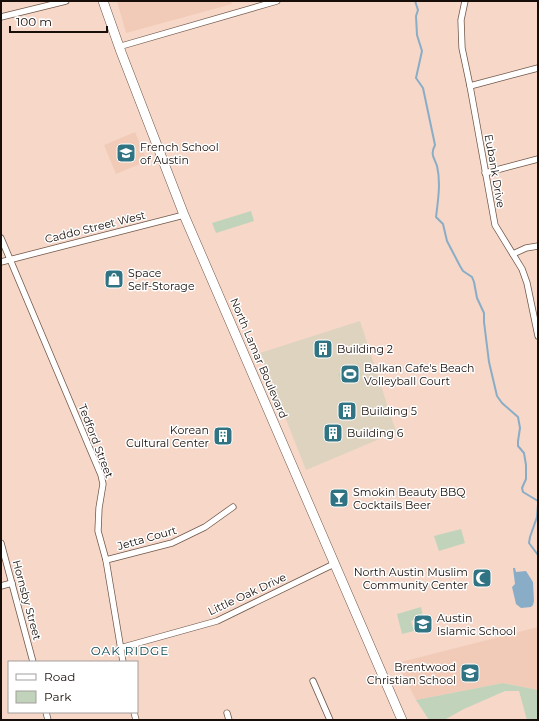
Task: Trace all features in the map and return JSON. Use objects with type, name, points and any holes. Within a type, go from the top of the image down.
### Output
[{"type":"main road","name":"North Lamar Boulevard","points":[[103,1],[118,47],[184,215],[402,720]]},
{"type":"street","points":[[1,17],[66,1]]},
{"type":"street","points":[[118,47],[277,1]]},
{"type":"street","name":"Eubank Drive","points":[[465,1],[461,20],[462,48],[495,225],[497,231],[522,269],[527,283],[537,325],[538,336]]},
{"type":"street","points":[[470,86],[538,68]]},
{"type":"street","points":[[485,173],[538,159]]},
{"type":"street","name":"Caddo Street West","points":[[1,262],[184,215]]},
{"type":"street","name":"Tedford Street","points":[[1,238],[101,475],[103,484],[99,508],[98,531],[106,560],[123,661]]},
{"type":"street","points":[[513,254],[526,248],[538,246]]},
{"type":"street","name":"Jetta Court","points":[[106,560],[172,543],[205,527],[233,507]]},
{"type":"street","name":"Hornsby Street","points":[[1,543],[33,661]]},
{"type":"street","name":"Little Oak Drive","points":[[120,648],[217,621],[334,564]]},
{"type":"street","points":[[1,586],[12,583]]},
{"type":"street","points":[[313,681],[330,720]]},
{"type":"street","points":[[227,713],[229,720]]},
{"type":"shaded area","points":[[117,1],[231,1],[232,4],[126,33]]},
{"type":"shaded area","name":"French School of Austin","points":[[135,132],[147,161],[116,174],[104,145]]},
{"type":"shaded area","points":[[360,321],[396,432],[306,470],[260,353]]},
{"type":"shaded area","name":"Brentwood Christian School","points":[[538,627],[538,690],[503,683],[416,700],[397,663]]},
{"type":"green space","points":[[251,211],[254,221],[216,233],[212,223]]},
{"type":"green space","name":"Balkan Cafe's Beach Volleyball Court","points":[[357,366],[361,375],[342,383],[338,374]]},
{"type":"green space","points":[[461,529],[465,543],[439,551],[434,536]]},
{"type":"green space","points":[[421,607],[423,617],[411,621],[414,631],[402,634],[397,614]]},
{"type":"green space","points":[[503,683],[538,690],[538,720],[527,720],[519,691],[505,691],[464,709],[444,720],[429,720],[416,700]]},
{"type":"water","points":[[513,568],[515,568],[516,572],[526,571],[533,582],[534,601],[531,607],[521,608],[516,604],[512,587],[515,584]]},
{"type":"waterway","points":[[415,1],[418,10],[416,16],[417,35],[422,51],[416,78],[423,88],[435,145],[433,154],[439,178],[436,217],[443,224],[447,241],[460,266],[463,271],[472,277],[474,282],[477,298],[484,313],[489,362],[497,396],[502,403],[518,417],[520,428],[518,446],[524,453],[526,465],[526,479],[522,488],[523,492],[538,501]]},
{"type":"waterway","points":[[538,504],[537,517],[529,543],[538,555]]},
{"type":"place","name":"French School of Austin","points":[[126,153]]},
{"type":"place","name":"Space Self-Storage","points":[[114,279]]},
{"type":"place","name":"Building 2","points":[[323,349]]},
{"type":"place","name":"Balkan Cafe's Beach Volleyball Court","points":[[350,374]]},
{"type":"place","name":"Building 5","points":[[347,411]]},
{"type":"place","name":"Building 6","points":[[333,433]]},
{"type":"place","name":"Korean Cultural Center","points":[[223,436]]},
{"type":"place","name":"Smokin Beauty BBQ Cocktails Beer","points":[[339,498]]},
{"type":"place","name":"North Austin Muslim Community Center","points":[[482,578]]},
{"type":"place","name":"Austin Islamic School","points":[[423,624]]},
{"type":"place","name":"Brentwood Christian School","points":[[470,673]]},
{"type":"district","name":"OAK RIDGE","points":[[130,650]]}]
